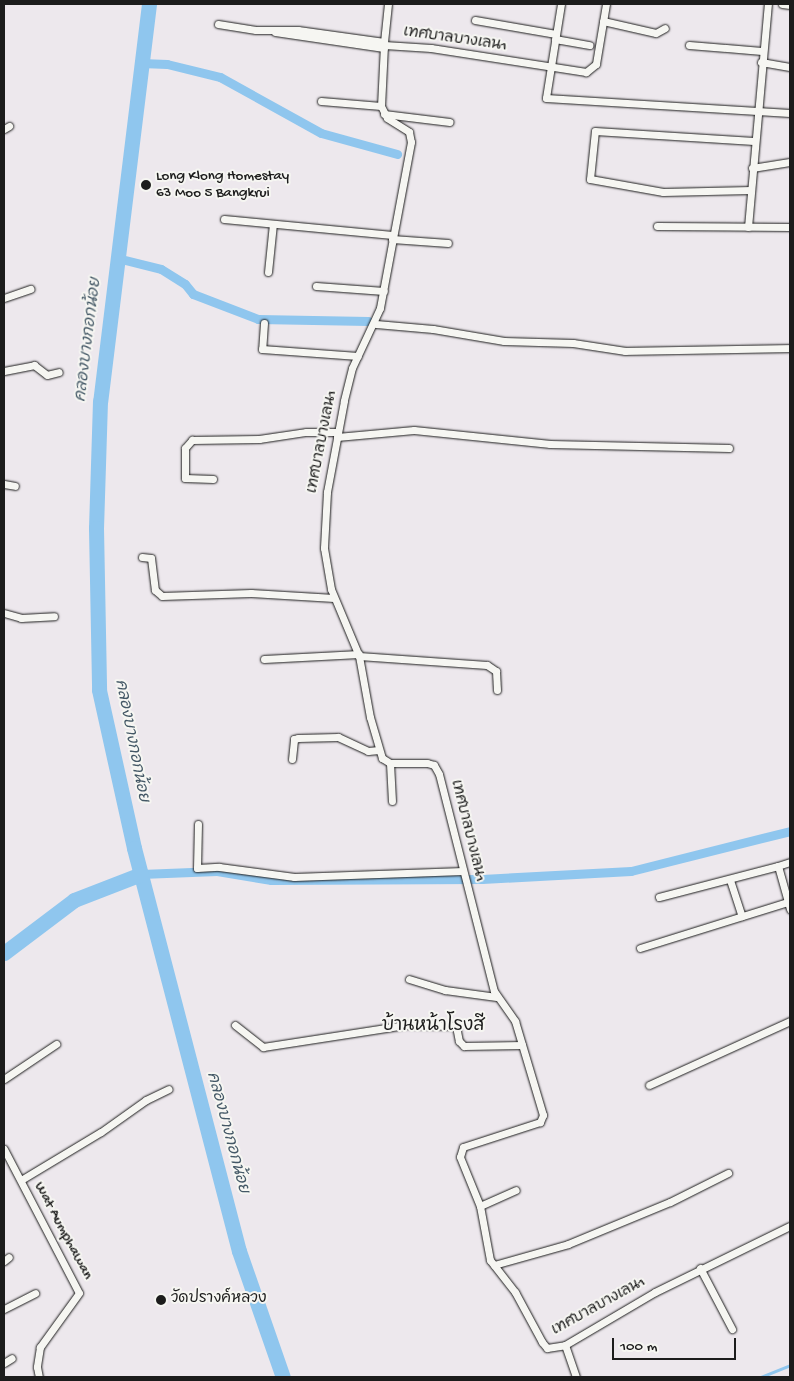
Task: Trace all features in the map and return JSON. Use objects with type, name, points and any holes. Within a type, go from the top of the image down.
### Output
[{"type":"street","points":[[218,24],[384,45],[388,4]]},
{"type":"street","points":[[561,4],[546,98],[583,103],[608,101],[757,109],[790,113]]},
{"type":"street","name":"เทศบาลบางเลน1","points":[[606,4],[596,64],[590,69],[577,73],[431,48],[384,45],[382,110],[407,129],[411,142],[380,308],[376,322],[352,368],[337,435],[326,492],[324,548],[334,598],[359,655],[370,717],[382,758],[390,763],[428,762],[437,768],[466,885],[497,997],[515,1021],[522,1045],[542,1119],[524,1128],[463,1147],[461,1160],[480,1206],[485,1241],[495,1266],[506,1279],[547,1348],[565,1345],[617,1312],[700,1268],[790,1226]]},
{"type":"street","points":[[748,227],[761,62],[768,4]]},
{"type":"street","points":[[782,4],[790,6]]},
{"type":"street","points":[[475,20],[556,36],[589,45]]},
{"type":"street","points":[[603,22],[656,32],[665,28]]},
{"type":"street","points":[[688,45],[762,51]]},
{"type":"street","points":[[761,62],[790,67]]},
{"type":"street","points":[[321,101],[450,122]]},
{"type":"street","points":[[751,190],[662,192],[590,179],[595,131],[754,141]]},
{"type":"street","points":[[752,168],[790,162]]},
{"type":"street","points":[[224,219],[448,242]]},
{"type":"street","points":[[268,272],[273,224]]},
{"type":"street","points":[[657,226],[790,228]]},
{"type":"street","points":[[316,286],[384,291]]},
{"type":"street","points":[[4,298],[30,289]]},
{"type":"street","points":[[376,322],[433,328],[504,341],[573,343],[626,351],[790,348]]},
{"type":"street","points":[[264,324],[262,349],[358,356]]},
{"type":"street","points":[[4,371],[34,365],[47,375],[59,372]]},
{"type":"street","points":[[213,479],[185,478],[185,448],[192,440],[337,435],[414,430],[550,444],[729,448]]},
{"type":"street","points":[[4,484],[15,486]]},
{"type":"street","points":[[142,557],[151,558],[155,590],[162,596],[251,593],[334,598]]},
{"type":"street","points":[[4,613],[21,618],[54,616]]},
{"type":"street","points":[[264,659],[359,655],[488,665],[496,671],[497,690]]},
{"type":"street","points":[[292,759],[294,739],[298,738],[338,737],[368,751],[379,750]]},
{"type":"street","points":[[390,763],[392,801]]},
{"type":"street","points":[[198,824],[197,868],[219,867],[294,877],[463,872]]},
{"type":"street","points":[[660,897],[730,880],[790,862]]},
{"type":"street","points":[[640,948],[742,916],[789,905],[778,866]]},
{"type":"street","points":[[730,880],[742,916]]},
{"type":"street","points":[[409,979],[445,990],[497,997]]},
{"type":"street","points":[[648,1085],[790,1021]]},
{"type":"street","points":[[236,1025],[263,1047],[405,1025],[456,1026],[459,1041],[464,1046],[522,1045]]},
{"type":"street","points":[[4,1079],[56,1044]]},
{"type":"street","points":[[21,1180],[101,1132],[146,1100],[169,1089]]},
{"type":"street","name":"Wat Aumphawan","points":[[4,1148],[79,1293],[40,1347],[37,1367],[39,1377]]},
{"type":"street","points":[[495,1266],[568,1244],[670,1202],[728,1173]]},
{"type":"street","points":[[480,1206],[516,1190]]},
{"type":"street","points":[[700,1268],[732,1329]]},
{"type":"street","points":[[4,1309],[34,1293]]},
{"type":"street","points":[[565,1345],[576,1377]]},
{"type":"street","points":[[4,1363],[12,1358]]},
{"type":"waterway","name":"คลองบางกอกน้อย","points":[[149,4],[100,401],[96,528],[99,690],[134,848],[239,1251],[283,1377]]},
{"type":"waterway","points":[[141,63],[167,64],[220,77],[321,133],[397,154]]},
{"type":"waterway","points":[[117,258],[161,269],[185,284],[193,294],[258,319],[368,321]]},
{"type":"waterway","points":[[141,874],[217,871],[271,880],[482,879],[631,871],[790,831]]},
{"type":"waterway","points":[[4,953],[74,900],[141,874]]},
{"type":"waterway","points":[[761,1377],[790,1365]]},
{"type":"place","name":"Long Klong Homestay 63 Moo 5 Bangkrui","points":[[146,185]]},
{"type":"place","name":"วัดปรางค์หลวง","points":[[161,1300]]},
{"type":"district","name":"บ้านหน้าโรงสี","points":[[433,1027]]}]
